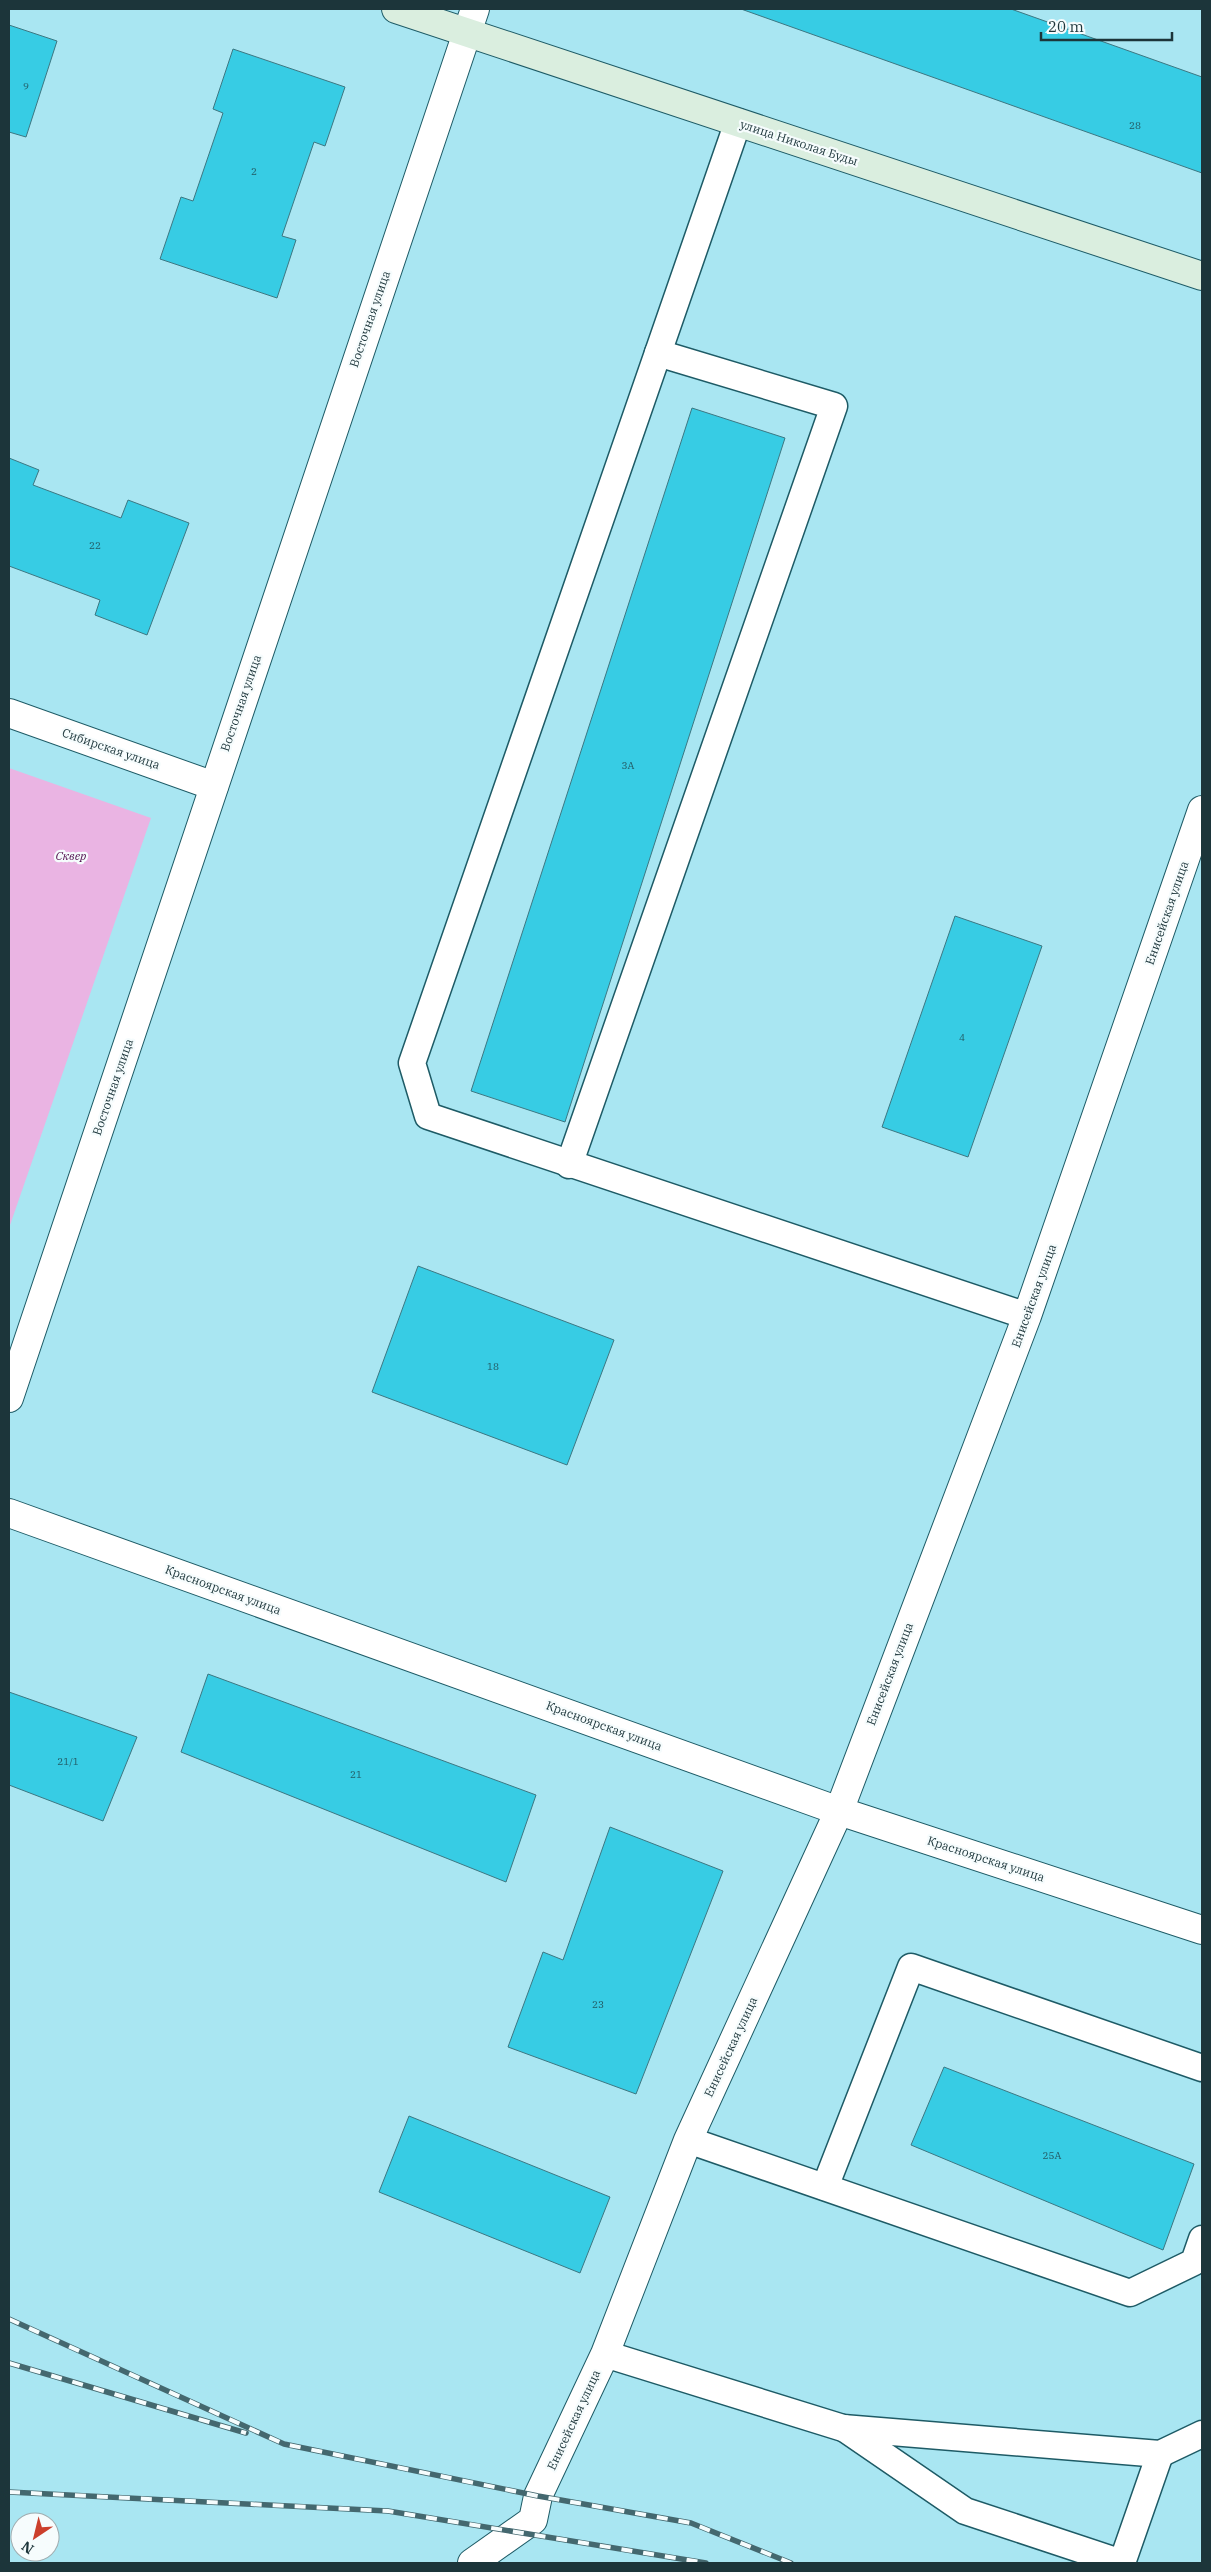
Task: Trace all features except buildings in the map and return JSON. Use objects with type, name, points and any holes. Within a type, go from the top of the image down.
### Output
[{"type":"street","name":"улица Николая Буды","points":[[396,9],[471,20],[738,122],[1202,276]]},
{"type":"street","name":"Восточная улица","points":[[9,1398],[471,20]]},
{"type":"street","name":"Сибирская улица","points":[[9,713],[214,786]]},
{"type":"street","name":"Енисейская улица","points":[[472,2563],[533,2520],[538,2496],[605,2354],[688,2140],[839,1811],[1027,1316],[1202,810]]},
{"type":"street","name":"Красноярская улица","points":[[9,1513],[839,1811],[1202,1930]]},
{"type":"lane","points":[[738,122],[412,1063],[428,1116],[569,1165],[1027,1316]]},
{"type":"lane","points":[[569,1165],[834,406],[658,352]]},
{"type":"lane","points":[[825,2187],[911,1967],[1202,2068]]},
{"type":"lane","points":[[688,2140],[1130,2293],[1194,2262],[1202,2239]]},
{"type":"lane","points":[[605,2354],[843,2428],[1160,2454],[1202,2434]]},
{"type":"lane","points":[[843,2428],[964,2511],[1122,2563],[1160,2454]]},
{"type":"green space","name":"Сквер","points":[[9,768],[151,818],[9,1228]]},
{"type":"railway","points":[[9,2319],[284,2444],[538,2496],[691,2523],[791,2563]]},
{"type":"railway","points":[[9,2363],[246,2433]]},
{"type":"railway","points":[[9,2492],[388,2511],[706,2563]]}]
